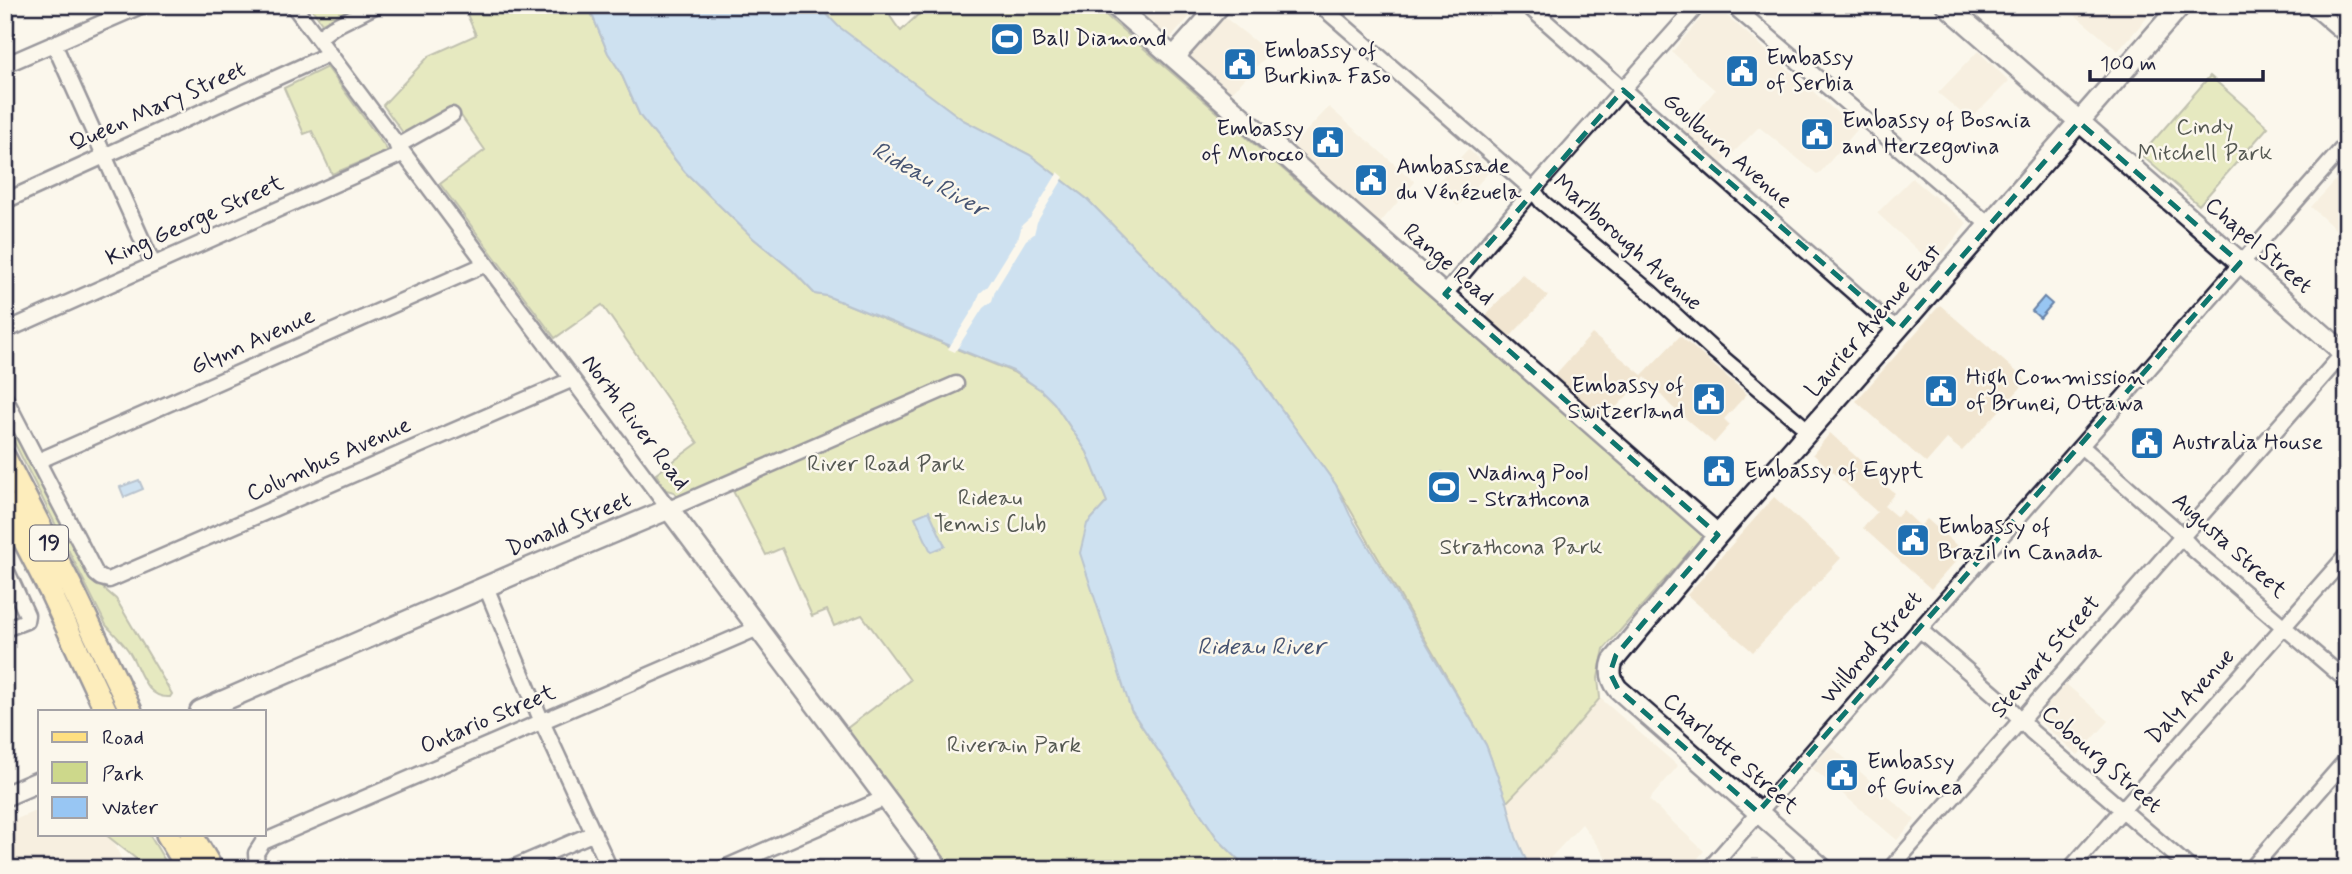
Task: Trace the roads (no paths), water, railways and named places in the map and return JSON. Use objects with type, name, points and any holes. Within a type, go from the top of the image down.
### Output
[{"type":"main road","name":"19","points":[[5,458],[131,710]]},
{"type":"main road","name":"19","points":[[5,503],[106,710]]},
{"type":"main road","points":[[73,639],[97,710]]},
{"type":"main road","points":[[168,836],[188,869]]},
{"type":"main road","points":[[192,836],[212,869]]},
{"type":"street","points":[[5,65],[143,5]]},
{"type":"street","name":"North River Road","points":[[293,5],[939,869]]},
{"type":"street","points":[[318,38],[332,27],[377,5]]},
{"type":"street","name":"Range Road","points":[[1114,5],[1718,536]]},
{"type":"street","points":[[1176,59],[1181,49],[1220,5]]},
{"type":"street","name":"Marlborough Avenue","points":[[1320,5],[1534,190],[1542,202],[1809,431]]},
{"type":"street","name":"Goulburn Avenue","points":[[1527,5],[1886,321],[1899,329]]},
{"type":"street","points":[[1445,294],[1698,5]]},
{"type":"street","points":[[1732,5],[1989,225]]},
{"type":"street","name":"Chapel Street","points":[[1946,5],[2345,354]]},
{"type":"street","name":"Laurier Avenue East","points":[[1610,673],[1616,655],[2182,5]]},
{"type":"street","points":[[2312,5],[2347,36]]},
{"type":"street","points":[[54,44],[153,264]]},
{"type":"street","name":"Queen Mary Street","points":[[5,201],[330,54]]},
{"type":"street","name":"King George Street","points":[[5,331],[400,150],[453,115]]},
{"type":"street","name":"Wilbrod Street","points":[[1709,869],[2347,143]]},
{"type":"street","name":"Glynn Avenue","points":[[38,461],[486,264]]},
{"type":"street","name":"Stewart Street","points":[[1891,869],[2345,354]]},
{"type":"street","name":"Columbus Avenue","points":[[38,461],[96,574],[106,580],[114,579],[571,380]]},
{"type":"street","name":"Donald Street","points":[[202,710],[957,384]]},
{"type":"street","points":[[5,398],[38,461]]},
{"type":"street","name":"Augusta Street","points":[[2081,446],[2173,527],[2193,549],[2347,681]]},
{"type":"street","name":"Daly Avenue","points":[[2070,869],[2347,555]]},
{"type":"street","points":[[5,568],[27,615],[26,621],[5,629]]},
{"type":"street","points":[[486,587],[542,722],[610,869]]},
{"type":"street","name":"Ontario Street","points":[[257,869],[256,853],[263,842],[758,628]]},
{"type":"street","name":"Cobourg Street","points":[[1919,629],[2191,869]]},
{"type":"street","name":"Charlotte Street","points":[[1610,673],[1619,689],[1823,869]]},
{"type":"street","points":[[2251,869],[2347,759]]},
{"type":"street","points":[[5,796],[38,782]]},
{"type":"street","points":[[722,869],[885,798]]},
{"type":"street","points":[[510,869],[594,833]]},
{"type":"water","name":"Rideau River","points":[[588,5],[818,5],[838,26],[963,120],[1030,155],[1087,199],[1248,363],[1336,485],[1350,515],[1486,745],[1507,802],[1516,837],[1530,869],[1248,869],[1218,839],[1131,710],[1080,553],[1087,524],[1107,502],[1087,452],[1054,403],[1041,390],[1013,371],[827,296],[815,294],[685,172],[640,116],[620,71],[608,53]]},
{"type":"water","points":[[2044,297],[2052,304],[2040,318],[2032,311]]},
{"type":"water","name":"Wading Pool - Strathcona","points":[[1442,472],[1456,478],[1446,502],[1432,496]]},
{"type":"water","points":[[139,480],[143,489],[124,497],[120,487]]},
{"type":"water","points":[[929,511],[945,546],[931,552],[915,517]]},
{"type":"place","name":"Ball Diamond","points":[[1007,39]]},
{"type":"place","name":"Embassy of Burkina Faso","points":[[1240,64]]},
{"type":"place","name":"Embassy of Serbia","points":[[1742,71]]},
{"type":"place","name":"Embassy of Bosnia and Herzegovina","points":[[1817,134]]},
{"type":"place","name":"Embassy of Morocco","points":[[1328,142]]},
{"type":"place","name":"Ambassade du Vénézuela","points":[[1371,180]]},
{"type":"place","name":"High Commission of Brunei, Ottawa","points":[[1941,391]]},
{"type":"place","name":"Embassy of Switzerland","points":[[1709,399]]},
{"type":"place","name":"Australia House","points":[[2147,443]]},
{"type":"place","name":"Embassy of Egypt","points":[[1719,471]]},
{"type":"place","name":"Wading Pool - Strathcona","points":[[1444,487]]},
{"type":"place","name":"Embassy of Brazil in Canada","points":[[1913,540]]},
{"type":"place","name":"Embassy of Guinea","points":[[1842,775]]},
{"type":"park label","name":"Cindy Mitchell Park","points":[[2205,141]]},
{"type":"park label","name":"River Road Park","points":[[886,465]]},
{"type":"park label","name":"Rideau Tennis Club","points":[[990,512]]},
{"type":"park label","name":"Strathcona Park","points":[[1521,548]]},
{"type":"park label","name":"Riverain Park","points":[[1014,746]]}]
